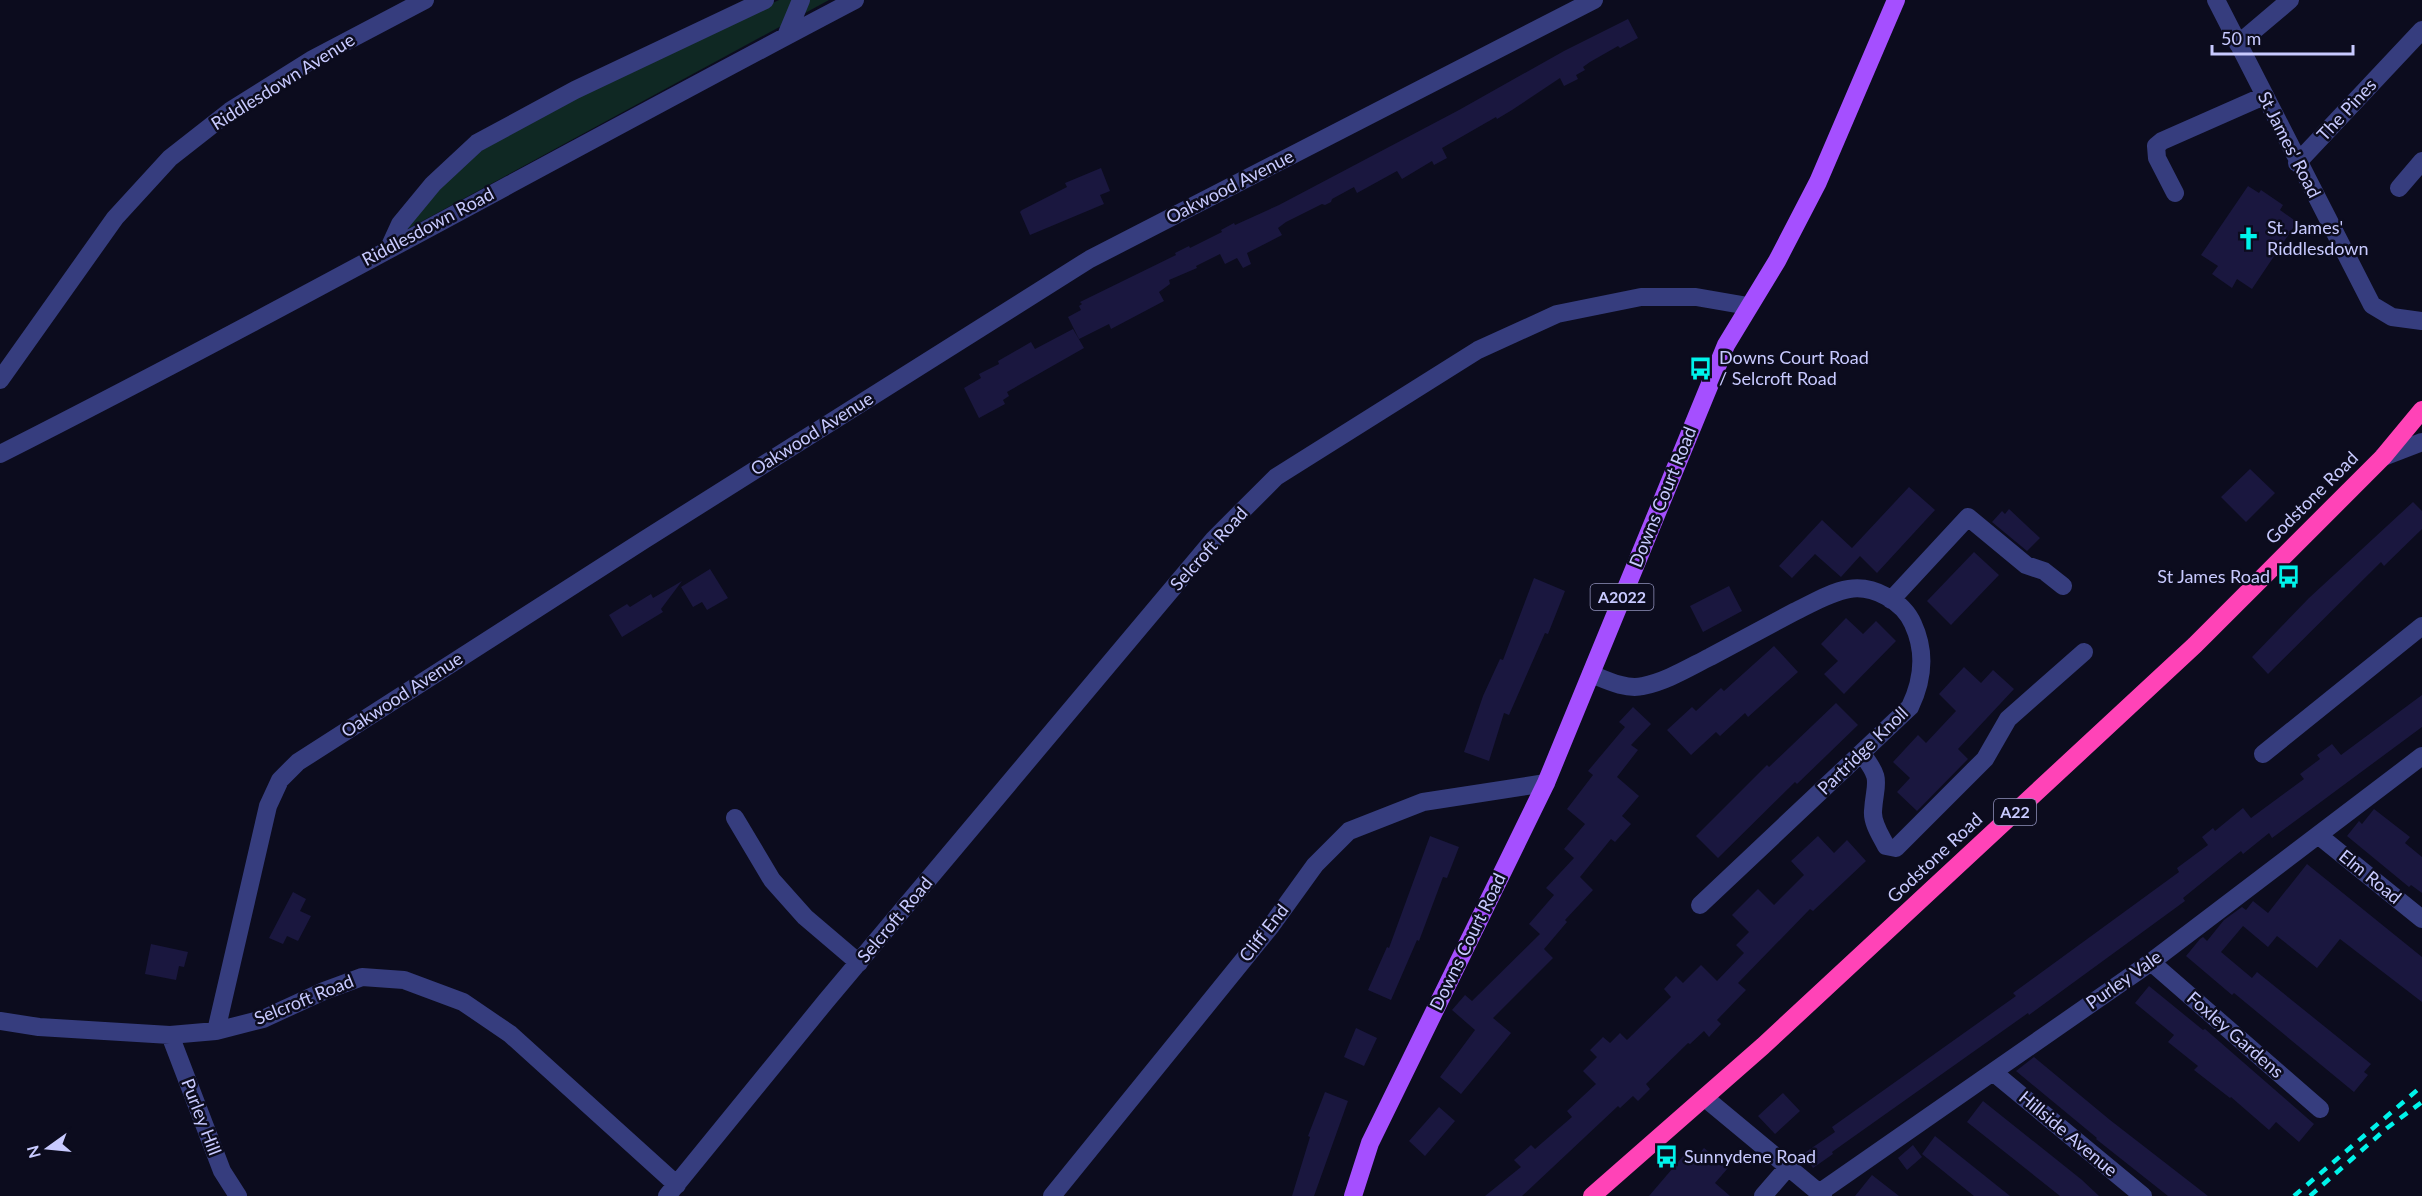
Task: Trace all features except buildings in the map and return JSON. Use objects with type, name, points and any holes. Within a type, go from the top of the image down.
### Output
[{"type":"highway","name":"Godstone Road","points":[[1592,1196],[1705,1098],[2195,645],[2383,457],[2422,411]]},
{"type":"main road","name":"Downs Court Road","points":[[1353,1196],[1370,1143],[1546,783],[1726,345],[1777,261],[1818,182],[1896,0]]},
{"type":"street","name":"Riddlesdown Avenue","points":[[0,380],[115,218],[170,158],[231,111],[313,59],[425,0]]},
{"type":"street","points":[[389,248],[406,216],[434,184],[477,143],[575,90],[765,0]]},
{"type":"street","points":[[786,36],[801,0]]},
{"type":"street","name":"Riddlesdown Road","points":[[0,454],[147,379],[855,0]]},
{"type":"street","name":"Oakwood Avenue","points":[[216,1031],[268,806],[280,780],[298,762],[644,540],[1090,259],[1594,0]]},
{"type":"street","name":"St James' Road","points":[[2216,0],[2297,163],[2372,305],[2392,317],[2422,321]]},
{"type":"street","points":[[2238,44],[2290,0]]},
{"type":"street","name":"The Pines","points":[[2297,163],[2421,35]]},
{"type":"street","points":[[2175,193],[2157,158],[2156,146],[2162,141],[2264,96]]},
{"type":"street","points":[[2399,188],[2422,160]]},
{"type":"street","name":"Selcroft Road","points":[[0,1021],[39,1027],[170,1035],[216,1031],[263,1018],[362,977],[404,980],[463,1002],[510,1034],[672,1190],[1214,539],[1276,477],[1478,350],[1557,314],[1641,297],[1696,297],[1748,306]]},
{"type":"street","points":[[2383,457],[2422,442]]},
{"type":"street","points":[[1891,600],[1968,517],[2026,565],[2044,571],[2063,586]]},
{"type":"street","name":"Partridge Knoll","points":[[1591,674],[1617,684],[1641,687],[1670,678],[1835,593],[1860,588],[1891,600],[1906,612],[1917,633],[1922,660],[1920,682],[1910,707],[1700,905]]},
{"type":"street","points":[[2263,754],[2422,626]]},
{"type":"street","points":[[1862,754],[1875,770],[1877,787],[1873,811],[1874,820],[1886,846],[1896,848],[1985,759],[2008,719],[2084,652]]},
{"type":"street","name":"Purley Vale","points":[[1821,1195],[2151,962],[2422,756]]},
{"type":"street","name":"Cliff End","points":[[1052,1196],[1272,926],[1315,865],[1349,831],[1423,802],[1546,783]]},
{"type":"street","points":[[735,818],[772,880],[805,917],[859,963]]},
{"type":"street","name":"Elm Road","points":[[2318,835],[2422,919]]},
{"type":"street","name":"Foxley Gardens","points":[[2151,962],[2320,1109]]},
{"type":"street","name":"Purley Hill","points":[[170,1035],[222,1171],[238,1196]]},
{"type":"street","name":"Hillside Avenue","points":[[1993,1072],[2143,1196]]},
{"type":"street","points":[[1705,1098],[1821,1195]]},
{"type":"street","points":[[1763,1196],[1788,1167]]},
{"type":"green space","points":[[779,0],[829,0],[404,231],[439,189],[482,150],[577,96]]},
{"type":"railway","points":[[2294,1196],[2422,1086]]},
{"type":"railway","points":[[2310,1196],[2387,1128],[2422,1102]]},
{"type":"place","name":"St. James' Riddlesdown","points":[[2249,238]]},
{"type":"place","name":"Downs Court Road / Selcroft Road","points":[[1701,368]]},
{"type":"place","name":"St James Road","points":[[2288,577]]},
{"type":"place","name":"Sunnydene Road","points":[[1666,1157]]}]
